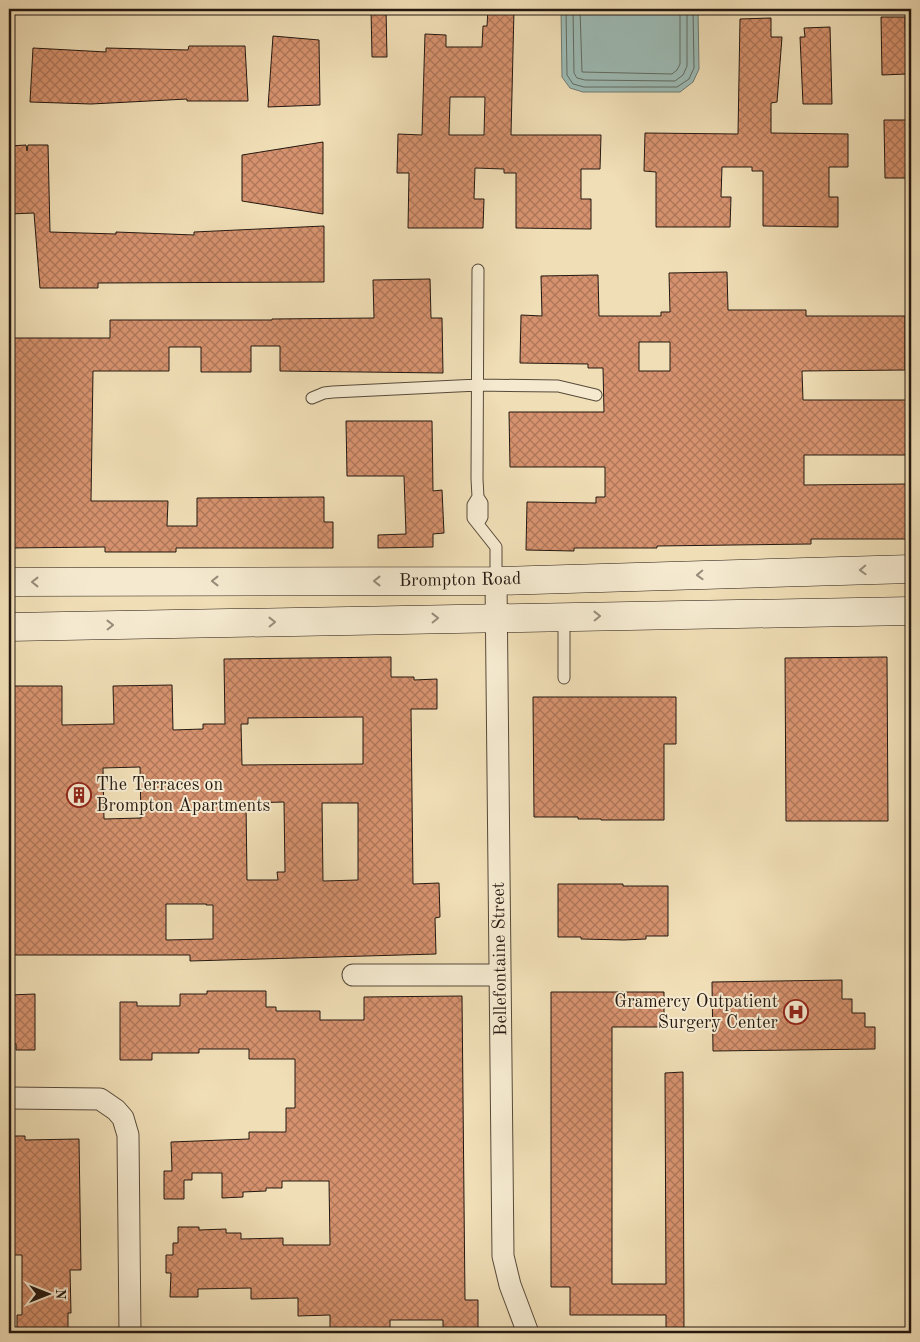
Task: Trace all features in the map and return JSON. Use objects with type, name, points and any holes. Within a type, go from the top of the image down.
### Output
[{"type":"street","name":"Brompton Road","points":[[9,582],[496,581],[911,569]]},
{"type":"street","name":"Bellefontaine Street","points":[[496,581],[503,1256],[510,1285],[528,1333]]},
{"type":"street","points":[[72,582],[74,625]]},
{"type":"street","points":[[9,627],[911,611]]},
{"type":"street","points":[[353,974],[500,974]]},
{"type":"street","points":[[9,1098],[100,1099],[116,1110],[123,1118],[127,1126],[128,1135],[130,1333]]},
{"type":"lane","points":[[478,270],[478,497],[482,503],[482,517],[478,524],[496,547],[496,581]]},
{"type":"lane","points":[[312,398],[324,393],[333,392],[478,385],[558,386],[596,395]]},
{"type":"lane","points":[[564,616],[564,678]]},
{"type":"water","points":[[561,9],[698,9],[699,69],[693,82],[680,92],[583,92],[570,88],[562,77]]},
{"type":"building","points":[[371,9],[386,9],[387,57],[372,57]]},
{"type":"building","points":[[488,9],[514,9],[511,135],[601,135],[600,169],[581,169],[581,199],[591,199],[591,229],[516,228],[516,173],[504,173],[504,169],[475,168],[474,199],[484,199],[483,228],[408,228],[409,173],[397,173],[398,134],[422,135],[425,34],[446,35],[446,47],[482,47],[483,26],[487,26]],"holes":[[[450,97],[485,97],[484,135],[449,135]]]},
{"type":"building","points":[[881,17],[905,17],[906,74],[882,75]]},
{"type":"building","points":[[771,18],[771,37],[782,37],[777,102],[771,103],[771,133],[848,134],[848,167],[829,167],[829,197],[838,197],[838,227],[763,226],[763,171],[752,171],[752,167],[722,167],[721,197],[731,197],[730,227],[656,227],[656,172],[644,171],[645,133],[738,134],[740,19]]},
{"type":"building","points":[[830,27],[832,104],[803,104],[800,37],[805,37],[804,28]]},
{"type":"building","points":[[273,36],[319,40],[320,105],[268,107]]},
{"type":"building","points":[[189,46],[245,46],[248,101],[187,101],[187,99],[91,104],[30,102],[33,48],[106,52],[106,48],[188,50]]},
{"type":"building","points":[[884,120],[908,120],[909,178],[885,178]]},
{"type":"building","points":[[323,142],[323,214],[242,201],[242,155]]},
{"type":"building","points":[[26,145],[27,151],[28,145],[48,145],[50,232],[194,235],[194,232],[324,226],[324,282],[98,283],[98,288],[40,288],[34,213],[9,214],[9,146]]},
{"type":"building","points":[[727,272],[728,310],[806,310],[806,316],[905,316],[905,370],[802,371],[803,400],[909,400],[909,455],[804,455],[804,485],[908,484],[908,539],[811,539],[811,544],[574,548],[574,551],[526,550],[527,502],[596,503],[596,497],[605,497],[605,467],[510,467],[509,412],[604,412],[603,368],[588,368],[588,364],[520,363],[521,315],[542,316],[541,276],[598,275],[599,316],[661,316],[661,312],[670,312],[669,273]],"holes":[[[639,342],[670,342],[670,371],[639,371]]]},
{"type":"building","points":[[430,279],[431,318],[442,318],[443,373],[280,371],[280,346],[251,346],[251,372],[201,372],[201,347],[169,347],[169,371],[93,371],[91,501],[168,501],[167,526],[197,526],[197,498],[324,497],[324,522],[333,522],[333,548],[176,548],[176,552],[105,552],[105,547],[9,548],[9,338],[110,338],[110,320],[374,318],[373,280]]},
{"type":"building","points":[[346,421],[432,421],[433,491],[442,490],[444,533],[433,534],[433,547],[378,548],[378,535],[406,534],[404,476],[347,476]]},
{"type":"building","points":[[391,657],[391,677],[414,677],[414,680],[437,679],[437,709],[411,709],[413,884],[439,883],[440,917],[435,918],[436,954],[190,961],[190,955],[9,955],[9,827],[13,827],[13,770],[9,771],[9,686],[62,686],[62,725],[114,724],[113,686],[172,685],[173,730],[203,729],[203,724],[225,724],[224,659]],"holes":[[[363,717],[363,764],[242,765],[241,724],[248,724],[248,718]],[[140,767],[141,818],[104,819],[103,768]],[[284,802],[285,872],[277,872],[278,880],[247,880],[246,803]],[[322,803],[358,803],[358,880],[323,881]],[[166,904],[213,905],[213,939],[166,940]]]},
{"type":"building","points":[[887,657],[888,821],[786,821],[785,658]]},
{"type":"building","points":[[533,697],[676,697],[676,744],[664,744],[664,820],[534,817]]},
{"type":"building","points":[[558,884],[668,886],[668,936],[646,936],[646,939],[624,940],[558,937]]},
{"type":"building","points":[[842,980],[842,999],[852,999],[852,1013],[865,1013],[865,1027],[875,1027],[875,1049],[713,1051],[712,982]]},
{"type":"building","points":[[207,991],[266,991],[266,1007],[276,1007],[276,1011],[320,1011],[320,1020],[364,1020],[364,997],[462,996],[465,1300],[478,1300],[478,1333],[443,1333],[443,1320],[390,1320],[390,1333],[330,1333],[330,1315],[298,1316],[298,1298],[251,1299],[251,1288],[198,1289],[198,1297],[170,1297],[171,1273],[166,1273],[166,1255],[173,1255],[173,1243],[178,1243],[178,1227],[199,1227],[199,1230],[226,1229],[226,1233],[241,1233],[241,1239],[283,1238],[283,1245],[330,1245],[329,1181],[282,1181],[282,1188],[266,1188],[266,1191],[243,1192],[243,1197],[222,1198],[222,1173],[192,1173],[192,1180],[184,1180],[184,1199],[164,1199],[164,1171],[172,1171],[171,1142],[249,1139],[249,1132],[286,1132],[286,1108],[295,1108],[295,1059],[249,1059],[249,1049],[199,1049],[199,1053],[152,1053],[152,1060],[120,1060],[120,1002],[137,1002],[137,1006],[180,1006],[180,994],[207,994]]},
{"type":"building","points":[[551,992],[664,992],[664,1027],[612,1027],[612,1284],[666,1284],[665,1073],[683,1072],[684,1333],[666,1333],[666,1315],[570,1315],[570,1287],[551,1287]]},
{"type":"building","points":[[35,994],[35,1050],[16,1050],[16,1044],[9,1044],[9,995]]},
{"type":"building","points":[[9,1136],[25,1136],[25,1140],[79,1139],[81,1270],[70,1270],[71,1313],[68,1313],[68,1333],[17,1333],[17,1315],[22,1315],[22,1255],[9,1255]]},
{"type":"place","name":"The Terraces on Brompton Apartments","points":[[79,795]]},
{"type":"place","name":"Gramercy Outpatient Surgery Center","points":[[796,1012]]}]
